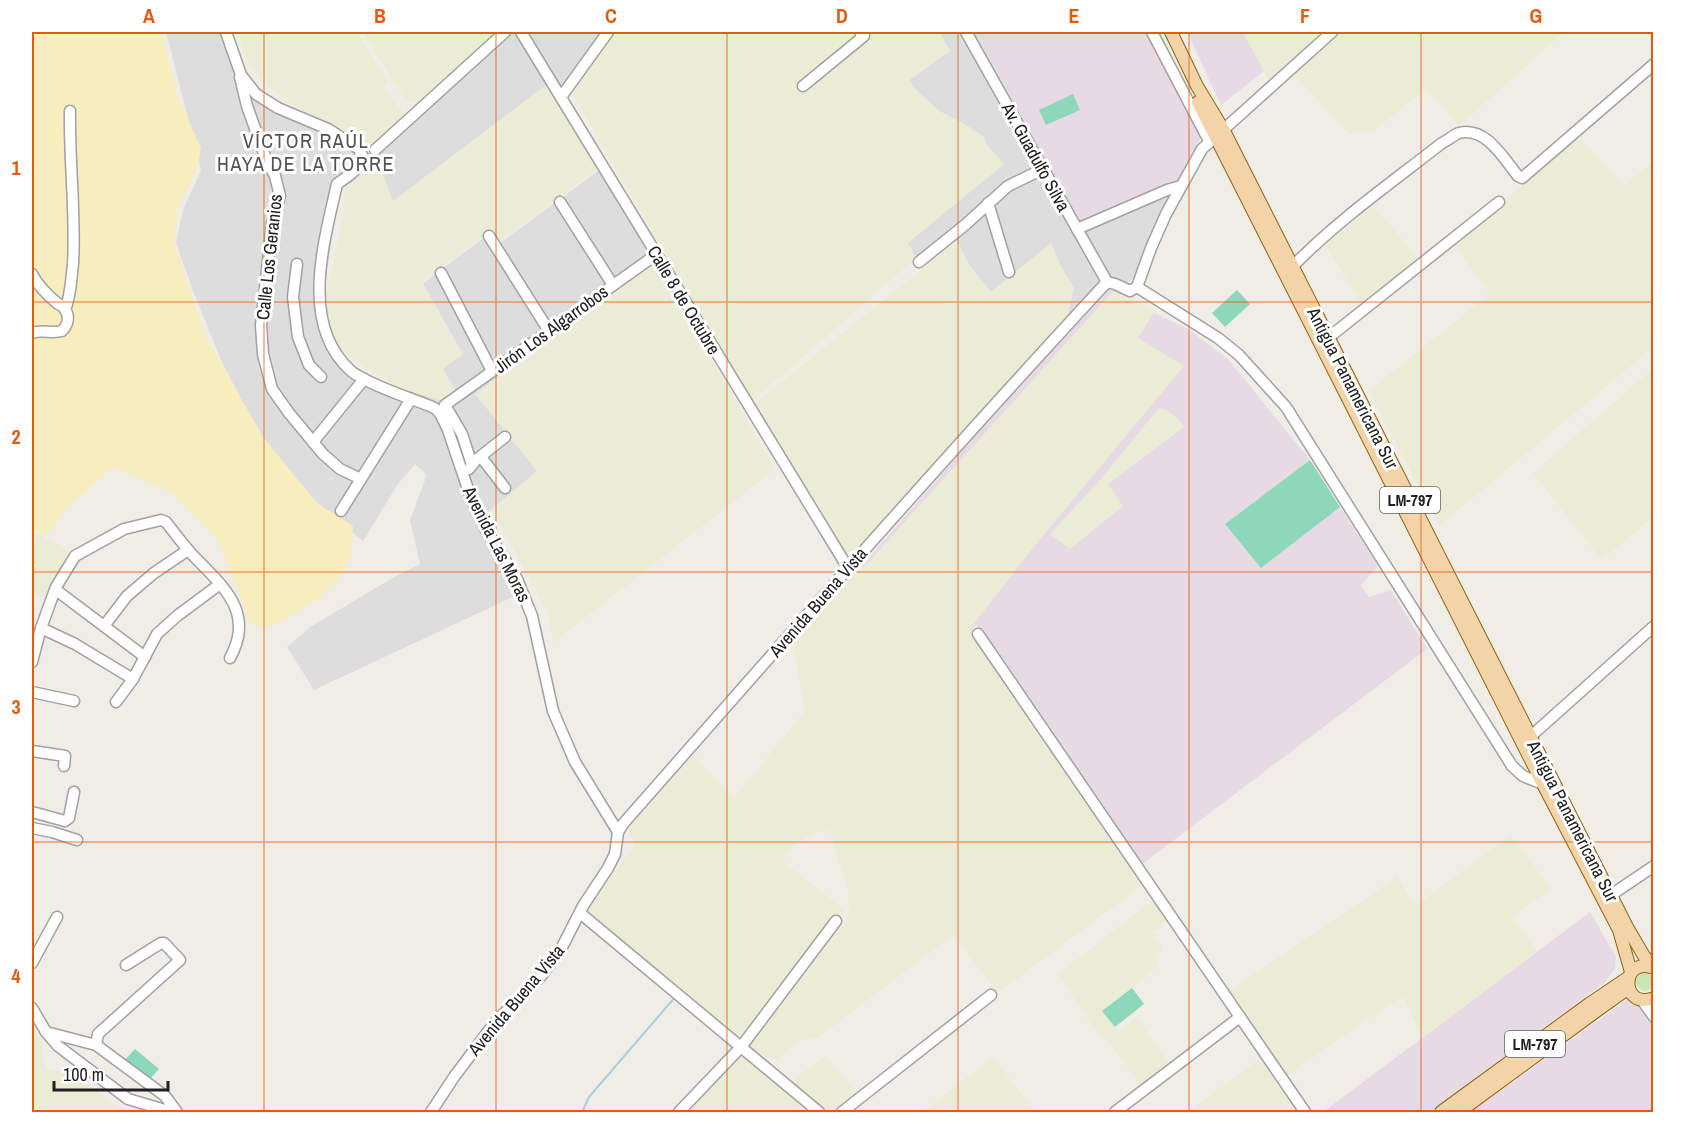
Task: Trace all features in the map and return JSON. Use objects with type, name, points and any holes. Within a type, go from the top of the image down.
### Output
[{"type":"main road","name":"Antigua Panamericana Sur","points":[[1162,32],[1530,737],[1619,930],[1630,979]]},
{"type":"main road","name":"Antigua Panamericana Sur","points":[[1171,32],[1197,86],[1216,135],[1292,267],[1328,338],[1543,784],[1559,803],[1638,947],[1653,967]]},
{"type":"main road","name":"LM-797","points":[[1442,1113],[1592,1008],[1623,992],[1641,966],[1653,967]]},
{"type":"main road","points":[[1630,979],[1633,995],[1649,1000]]},
{"type":"main road","name":"LM-797","points":[[1459,1113],[1592,1008]]},
{"type":"street","name":"Avenida Las Moras","points":[[226,32],[241,75],[256,94],[278,108],[328,129],[359,149],[363,158],[356,171],[337,184],[320,271],[319,296],[327,339],[351,372],[378,387],[436,409],[441,415],[456,450],[472,501],[486,530],[517,579],[532,616],[553,711],[574,762],[618,832]]},
{"type":"street","points":[[375,150],[505,32]]},
{"type":"street","name":"Calle 8 de Octubre","points":[[521,32],[848,568]]},
{"type":"street","points":[[561,97],[608,32]]},
{"type":"street","points":[[802,86],[864,36],[860,32]]},
{"type":"street","name":"Av. Guadulfo Silva","points":[[966,32],[1107,282]]},
{"type":"street","points":[[1152,32],[1216,135]]},
{"type":"street","points":[[1107,282],[1131,291],[1137,287],[1151,248],[1202,149],[1332,32]]},
{"type":"street","points":[[1292,267],[1317,241],[1347,216],[1459,133],[1480,135],[1496,148],[1522,178],[1653,64]]},
{"type":"street","name":"Calle Los Geranios","points":[[237,65],[247,106],[266,159],[275,176],[279,196],[266,266],[261,325],[263,354],[272,389],[323,454],[340,469],[361,479]]},
{"type":"street","points":[[61,306],[70,296],[74,239],[70,111]]},
{"type":"street","points":[[919,262],[1008,186],[1043,169]]},
{"type":"street","points":[[1077,229],[1181,186]]},
{"type":"street","points":[[560,202],[613,285]]},
{"type":"street","points":[[1328,338],[1499,202]]},
{"type":"street","points":[[988,203],[1009,272]]},
{"type":"street","points":[[489,236],[549,331]]},
{"type":"street","name":"Jirón Los Algarrobos","points":[[472,465],[462,434],[445,405],[657,254]]},
{"type":"street","points":[[297,264],[293,297],[298,337],[309,365],[321,377]]},
{"type":"street","points":[[32,273],[34,279],[61,306],[68,322],[62,331],[56,333],[46,331],[32,333]]},
{"type":"street","points":[[441,273],[492,371]]},
{"type":"street","name":"Avenida Buena Vista","points":[[431,1113],[454,1077],[496,1021],[527,991],[560,951],[615,854],[618,832],[623,824],[1056,335],[1107,282]]},
{"type":"street","points":[[1137,287],[1218,338],[1239,355],[1286,407],[1512,766],[1523,776],[1543,784]]},
{"type":"street","points":[[313,442],[364,379]]},
{"type":"street","points":[[341,511],[411,399]]},
{"type":"street","points":[[463,476],[472,465],[505,437]]},
{"type":"street","points":[[481,457],[505,488]]},
{"type":"street","points":[[32,662],[41,628],[56,590],[75,556],[124,529],[161,520],[166,522],[235,603],[239,625],[236,647],[230,658]]},
{"type":"street","points":[[104,626],[127,596],[154,573],[188,550]]},
{"type":"street","points":[[116,702],[133,679],[157,634],[177,615],[220,584]]},
{"type":"street","points":[[56,590],[145,657]]},
{"type":"street","points":[[41,628],[75,644],[133,679]]},
{"type":"street","points":[[1530,737],[1651,632]]},
{"type":"street","points":[[978,634],[1305,1113]]},
{"type":"street","points":[[32,692],[74,701]]},
{"type":"street","points":[[32,751],[64,755],[64,766]]},
{"type":"street","points":[[32,812],[65,821],[69,818],[74,792]]},
{"type":"street","points":[[32,828],[77,840]]},
{"type":"street","points":[[1611,895],[1653,866]]},
{"type":"street","points":[[580,913],[819,1113]]},
{"type":"street","points":[[32,963],[57,916]]},
{"type":"street","points":[[679,1113],[741,1047],[836,921]]},
{"type":"street","points":[[96,1045],[98,1034],[105,1026],[180,960],[161,943],[126,965]]},
{"type":"street","points":[[842,1113],[991,995]]},
{"type":"street","points":[[1649,1000],[1653,1017]]},
{"type":"street","points":[[32,1008],[46,1032],[58,1046],[128,1099],[172,1113]]},
{"type":"street","points":[[1115,1113],[1240,1017]]},
{"type":"street","points":[[46,1032],[96,1045],[165,1096],[177,1113]]},
{"type":"shaded area","points":[[166,32],[233,32],[241,62],[255,86],[360,146],[368,155],[361,172],[340,188],[323,297],[346,360],[404,398],[459,352],[421,285],[491,232],[499,244],[606,165],[658,246],[538,472],[484,515],[522,579],[517,595],[314,690],[287,647],[310,627],[420,564],[410,520],[427,475],[415,464],[398,484],[363,541],[325,511],[264,444],[221,360],[176,243],[183,210],[201,170]]},
{"type":"shaded area","points":[[502,32],[611,32],[566,93],[545,89],[392,203],[375,148]]},
{"type":"shaded area","points":[[939,32],[976,32],[1081,230],[1159,195],[1170,195],[1135,277],[1126,285],[1108,278],[1067,316],[1074,288],[1051,244],[991,292],[969,265],[957,241],[916,258],[907,243],[1004,164],[966,125],[939,111],[914,88],[909,80],[950,51]]},
{"type":"shaded area","points":[[976,32],[1146,32],[1201,137],[1170,195],[1159,195],[1081,230]]},
{"type":"shaded area","points":[[1187,32],[1243,32],[1264,71],[1221,105]]},
{"type":"shaded area","points":[[1119,289],[1138,305],[1188,329],[1228,359],[1310,460],[1225,524],[1261,567],[1340,507],[1378,566],[1361,585],[1369,597],[1391,590],[1427,649],[1141,865],[1051,730],[976,625],[955,648],[862,566],[1054,345],[1109,290]]},
{"type":"shaded area","points":[[1590,912],[1616,957],[1615,969],[1604,983],[1430,1112],[1323,1112]]},
{"type":"shaded area","points":[[1631,997],[1653,1006],[1653,1112],[1471,1112]]},
{"type":"green space","points":[[238,32],[357,32],[388,83],[383,87],[406,118],[371,148],[293,105],[264,84],[245,56]]},
{"type":"green space","points":[[363,32],[496,32],[419,103],[405,99]]},
{"type":"green space","points":[[608,32],[939,32],[950,51],[909,80],[914,88],[939,111],[983,136],[987,145],[1004,164],[908,243],[916,258],[751,402],[569,88]]},
{"type":"green space","points":[[1243,32],[1327,32],[1270,82]]},
{"type":"green space","points":[[1339,32],[1564,32],[1459,126],[1426,88],[1373,132],[1348,133],[1293,73]]},
{"type":"green space","points":[[546,85],[599,168],[499,242],[491,230],[422,282],[463,354],[443,369],[456,391],[444,401],[408,392],[357,363],[342,350],[326,319],[326,295],[343,217],[345,182],[364,173],[375,153],[393,201]]},
{"type":"green space","points":[[1073,94],[1080,110],[1046,125],[1039,110]]},
{"type":"green space","points":[[1578,136],[1625,185],[1653,162],[1653,347],[1439,526],[1369,391],[1490,294],[1455,246]]},
{"type":"green space","points":[[1374,207],[1420,260],[1363,306],[1325,244]]},
{"type":"green space","points":[[957,241],[969,265],[991,292],[1051,243],[1060,265],[1074,288],[1067,316],[849,563],[753,405]]},
{"type":"green space","points":[[656,258],[696,333],[775,469],[553,643],[548,613],[492,509],[537,471],[475,394]]},
{"type":"green space","points":[[1115,289],[1155,311],[1138,338],[1184,366],[1032,549],[969,630],[1144,884],[998,993],[953,935],[819,1037],[798,1041],[777,1060],[750,1050],[750,1045],[844,925],[849,912],[848,891],[830,830],[814,833],[796,843],[782,861],[845,910],[743,1040],[585,909],[635,846],[628,829],[694,755],[734,798],[805,711],[793,645],[799,634],[862,566],[864,567]]},
{"type":"green space","points":[[1237,290],[1250,304],[1225,327],[1212,313]]},
{"type":"green space","points":[[1653,369],[1653,517],[1602,560],[1533,473]]},
{"type":"green space","points":[[1159,408],[1167,410],[1184,427],[1108,484],[1123,506],[1070,549],[1050,534],[1100,480]]},
{"type":"green space","points":[[1310,460],[1340,507],[1261,568],[1225,524]]},
{"type":"green space","points":[[32,531],[69,550],[46,598],[32,594]]},
{"type":"green space","points":[[1510,836],[1552,888],[1512,917],[1537,951],[1423,1038],[1403,997],[1373,1015],[1288,1075],[1229,991],[1397,877],[1415,906]]},
{"type":"green space","points":[[1152,901],[1168,920],[1131,949],[1153,933],[1163,949],[1155,957],[1160,964],[1102,1011],[1118,1031],[1137,1017],[1170,1066],[1142,1087],[1107,1039],[1103,1041],[1058,974]]},
{"type":"green space","points":[[1645,973],[1651,976],[1654,982],[1651,988],[1645,991],[1639,988],[1636,982],[1639,976]]},
{"type":"green space","points":[[1132,988],[1144,1004],[1115,1027],[1102,1011]]},
{"type":"green space","points":[[32,1024],[42,1046],[43,1060],[48,1070],[65,1072],[128,1112],[32,1112]]},
{"type":"green space","points":[[135,1049],[159,1069],[149,1080],[125,1060]]},
{"type":"green space","points":[[743,1054],[808,1112],[688,1112]]},
{"type":"green space","points":[[826,1055],[857,1094],[834,1112],[825,1112],[791,1082]]},
{"type":"green space","points":[[993,1057],[1036,1112],[923,1112]]},
{"type":"green space","points":[[1262,1057],[1300,1112],[1188,1112]]},
{"type":"sand","points":[[32,32],[161,32],[178,97],[201,148],[197,169],[178,207],[174,242],[204,333],[263,437],[317,503],[353,526],[351,555],[341,576],[320,597],[279,623],[266,627],[249,621],[217,538],[171,492],[113,467],[66,508],[46,536],[32,528]]},
{"type":"waterway","points":[[582,1112],[589,1097],[676,996]]},
{"type":"district","name":"VÍCTOR RAÚL HAYA DE LA TORRE","points":[[306,152]]}]
